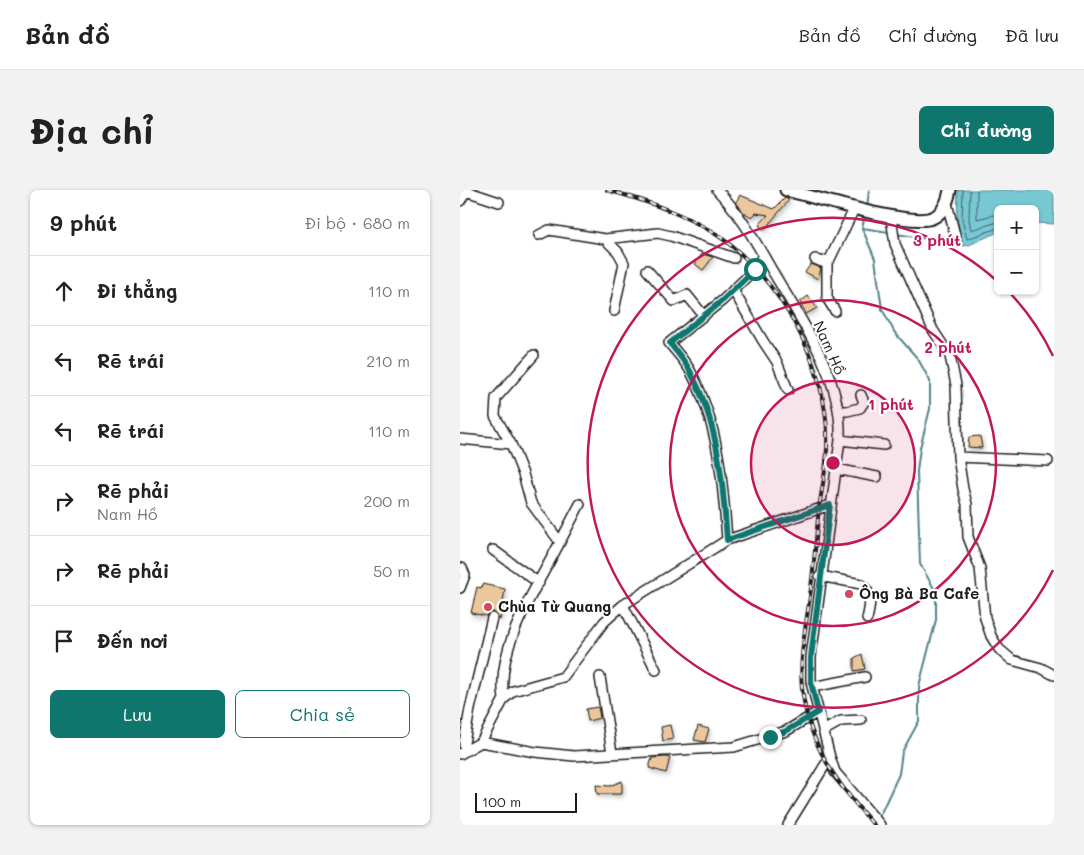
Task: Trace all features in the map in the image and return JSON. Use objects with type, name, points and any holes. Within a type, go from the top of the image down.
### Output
[{"type":"main road","points":[[786,190],[887,217],[926,219],[938,215],[947,203],[950,190]]},
{"type":"street","points":[[460,201],[466,190],[499,202]]},
{"type":"street","name":"Nam Hồ","points":[[717,190],[726,200],[763,255],[806,328],[826,370],[839,410],[840,440],[813,630],[812,687],[835,772],[880,825]]},
{"type":"street","points":[[947,203],[956,239]]},
{"type":"street","points":[[815,259],[826,261],[830,259],[857,208]]},
{"type":"street","points":[[887,217],[895,244],[933,330],[950,356],[956,385],[958,457],[963,489],[968,504],[968,537],[980,568],[985,618],[991,636],[999,649],[1012,660],[1041,668],[1054,675]]},
{"type":"street","points":[[539,235],[550,230],[604,239],[658,233],[734,258]]},
{"type":"street","points":[[604,239],[618,252],[624,263],[614,311]]},
{"type":"street","points":[[727,540],[722,478],[712,425],[692,372],[670,343],[733,290],[755,269],[763,255]]},
{"type":"street","points":[[826,261],[827,298],[835,311]]},
{"type":"street","points":[[647,270],[674,301],[687,296],[704,316]]},
{"type":"street","points":[[733,290],[763,341],[778,362],[788,390]]},
{"type":"street","points":[[534,355],[496,398],[496,416],[511,444],[523,474],[531,504],[560,542]]},
{"type":"street","points":[[839,410],[848,412],[860,408],[864,402],[861,395]]},
{"type":"street","points":[[460,439],[511,444]]},
{"type":"street","points":[[840,440],[884,446]]},
{"type":"street","points":[[958,457],[1048,461]]},
{"type":"street","points":[[836,469],[877,477]]},
{"type":"street","points":[[504,699],[501,682],[503,667],[523,610],[580,504]]},
{"type":"street","points":[[463,752],[481,742],[504,699],[513,691],[563,677],[604,622],[623,605],[727,540],[830,505]]},
{"type":"street","points":[[492,550],[539,583]]},
{"type":"street","points":[[460,588],[465,575],[462,568]]},
{"type":"street","points":[[820,576],[865,587],[870,599],[867,619]]},
{"type":"street","points":[[623,605],[656,670]]},
{"type":"street","points":[[463,752],[470,709],[492,618]]},
{"type":"street","points":[[600,677],[612,753]]},
{"type":"street","points":[[812,687],[865,677]]},
{"type":"street","points":[[481,742],[560,755],[734,747],[786,731],[818,712]]},
{"type":"street","points":[[823,731],[840,721],[861,720]]},
{"type":"street","points":[[788,825],[830,757]]},
{"type":"water","points":[[958,190],[1054,190],[1054,224],[1039,223],[1039,205],[994,205],[994,234],[963,246],[957,220]]},
{"type":"building","points":[[740,195],[774,209],[785,198],[789,200],[764,230],[759,225],[768,215],[756,213],[752,217],[744,213],[736,202]]},
{"type":"building","points":[[702,254],[713,257],[703,270],[695,264]]},
{"type":"building","points":[[811,264],[821,268],[818,279],[805,272]]},
{"type":"building","points":[[808,296],[817,308],[806,314],[800,302]]},
{"type":"building","points":[[980,436],[982,448],[968,447],[969,437]]},
{"type":"building","name":"Chùa Từ Quang","points":[[482,584],[505,589],[500,620],[494,612],[490,612],[486,616],[471,613],[477,587],[481,588]]},
{"type":"building","points":[[862,654],[865,669],[854,671],[854,658]]},
{"type":"building","points":[[598,707],[600,718],[588,721],[586,709]]},
{"type":"building","points":[[670,725],[673,739],[663,741],[661,727]]},
{"type":"building","points":[[698,726],[709,729],[705,742],[694,740]]},
{"type":"building","points":[[652,758],[670,758],[666,773],[649,768]]},
{"type":"building","points":[[622,781],[622,794],[597,794],[596,785],[610,786]]},
{"type":"waterway","points":[[867,208],[869,190]]},
{"type":"waterway","points":[[865,215],[862,228],[875,259],[882,309],[895,333],[918,359],[930,381],[930,409],[920,448],[917,471],[920,564],[936,592],[936,620],[919,686],[919,721],[902,752],[899,774],[880,815]]},
{"type":"waterway","points":[[862,228],[889,232]]},
{"type":"waterway","points":[[896,234],[934,240],[954,240]]},
{"type":"railway","points":[[607,190],[649,203],[689,219],[714,233],[738,251],[760,273],[780,299],[796,326],[810,356],[820,386],[826,416],[827,446],[802,653],[802,688],[805,708],[811,727],[826,762],[848,794],[874,825]]},
{"type":"place","name":"Ông Bà Ba Cafe","points":[[849,594]]},
{"type":"place","name":"Chùa Từ Quang","points":[[488,607]]},
{"type":"route","points":[[755,269],[730,294],[672,339],[670,343],[692,372],[712,425],[722,478],[727,540],[830,505],[811,657],[811,682],[818,712],[786,731],[770,737]]}]
